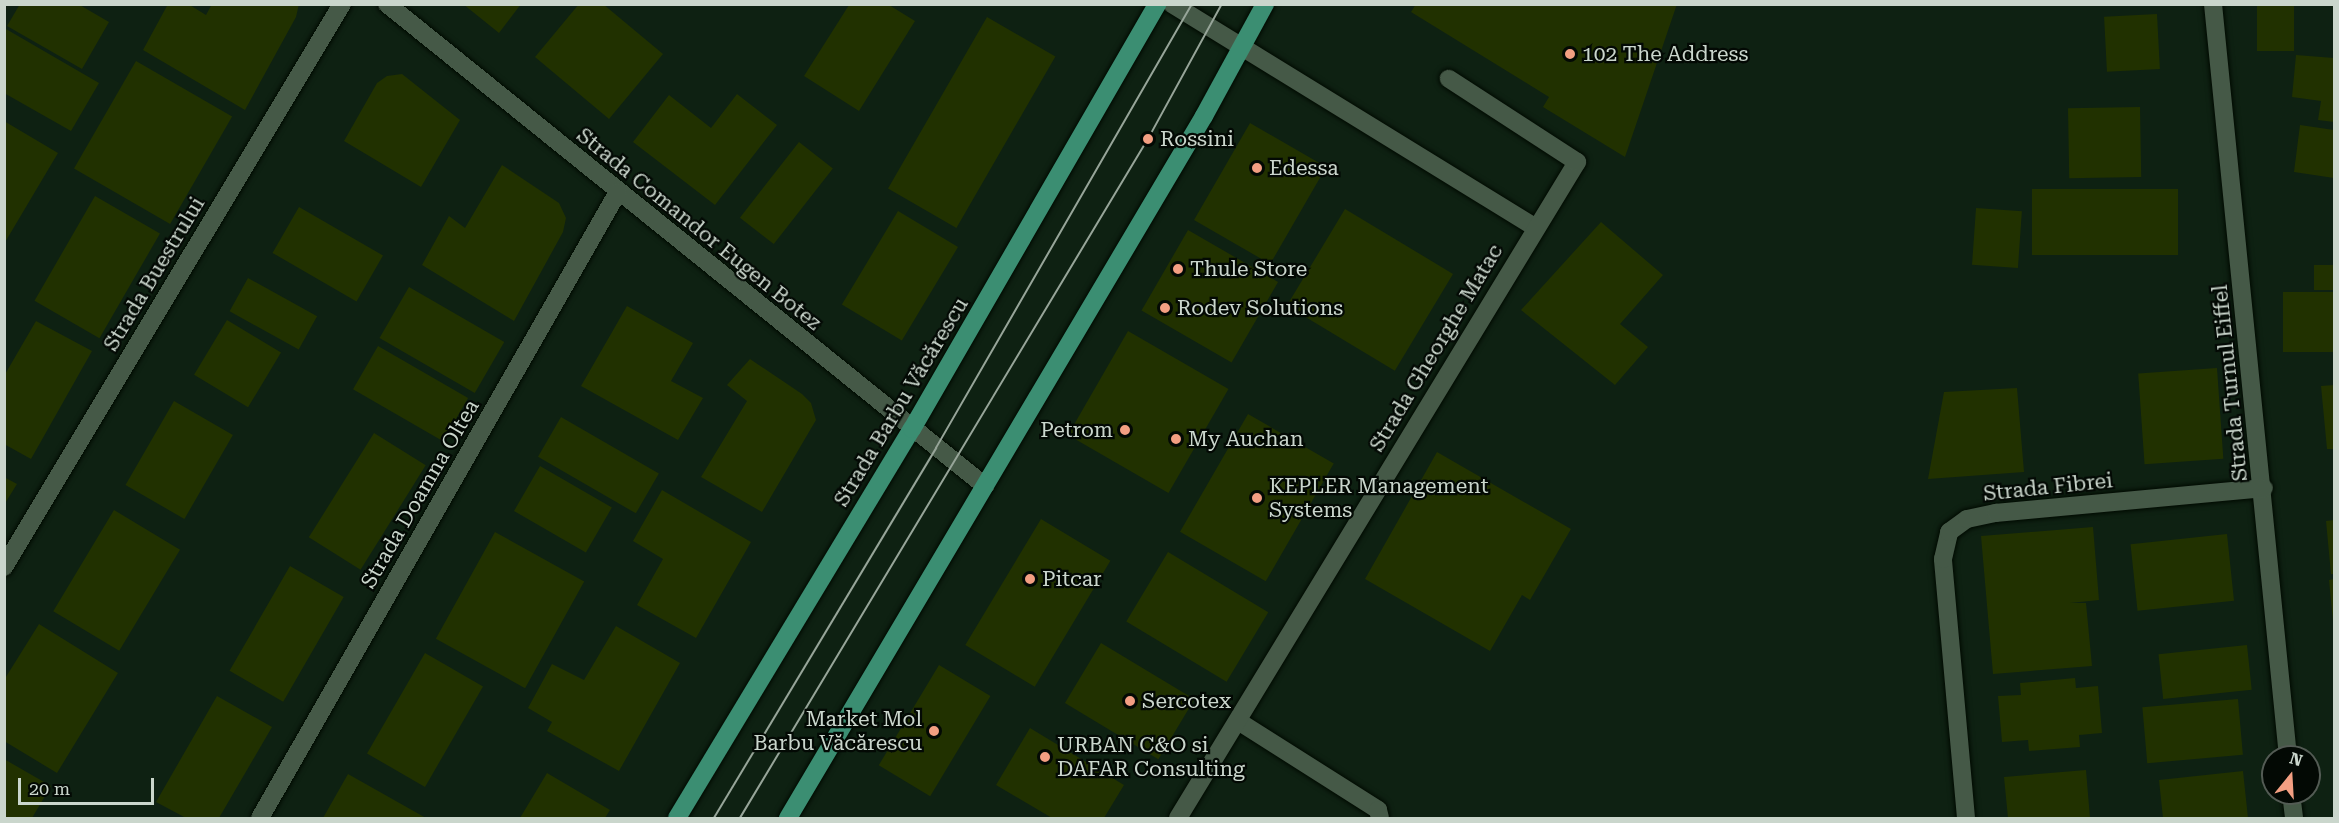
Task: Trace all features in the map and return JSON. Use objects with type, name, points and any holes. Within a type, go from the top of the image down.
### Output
[{"type":"main road","name":"Strada Barbu Văcărescu","points":[[677,819],[912,429],[1157,4]]},
{"type":"main road","points":[[788,819],[1204,116],[1265,4]]},
{"type":"street","name":"Strada Buestrului","points":[[4,567],[342,4]]},
{"type":"street","name":"Strada Comandor Eugen Botez","points":[[387,4],[985,486]]},
{"type":"street","points":[[1172,4],[1535,227]]},
{"type":"street","name":"Strada Turnul Eiffel","points":[[2213,4],[2264,488],[2287,745]]},
{"type":"street","name":"Strada Gheorghe Matac","points":[[1178,819],[1535,227],[1577,162],[1449,79]]},
{"type":"street","name":"Strada Doamna Oltea","points":[[260,819],[618,192]]},
{"type":"street","name":"Strada Fibrei","points":[[1966,819],[1942,559],[1949,532],[1967,519],[1996,513],[2264,488]]},
{"type":"street","points":[[1238,721],[1378,810],[1380,819]]},
{"type":"building","points":[[20,4],[78,4],[109,22],[82,69],[7,26]]},
{"type":"building","points":[[168,4],[188,4],[206,15],[212,4],[299,4],[296,17],[245,110],[143,50]]},
{"type":"building","points":[[463,4],[521,4],[499,33]]},
{"type":"building","points":[[579,4],[603,4],[663,54],[609,119],[535,57]]},
{"type":"building","name":"102 The Address","points":[[1416,4],[1677,4],[1625,157],[1543,107],[1549,97],[1411,12]]},
{"type":"building","points":[[2257,4],[2294,4],[2294,51],[2257,51]]},
{"type":"building","points":[[849,5],[889,5],[915,21],[859,111],[804,76]]},
{"type":"building","points":[[2157,14],[2160,69],[2107,72],[2104,17]]},
{"type":"building","points":[[987,17],[1055,56],[956,228],[888,188]]},
{"type":"building","points":[[6,29],[99,83],[71,131],[4,93]]},
{"type":"building","points":[[2296,55],[2334,58],[2334,122],[2318,120],[2321,101],[2292,97]]},
{"type":"building","points":[[136,61],[232,116],[170,224],[74,168]]},
{"type":"building","points":[[402,74],[460,120],[421,187],[344,141],[377,83],[387,76]]},
{"type":"building","points":[[737,94],[777,125],[715,205],[633,142],[669,95],[711,128]]},
{"type":"building","points":[[2140,107],[2141,177],[2069,178],[2068,108]]},
{"type":"building","points":[[4,121],[58,153],[4,244]]},
{"type":"building","points":[[1250,123],[1326,167],[1270,264],[1194,220]]},
{"type":"building","points":[[2300,125],[2334,130],[2334,178],[2294,172]]},
{"type":"building","points":[[799,142],[833,168],[774,244],[740,218]]},
{"type":"building","points":[[502,165],[559,203],[566,218],[563,232],[514,321],[422,265],[449,216],[465,228]]},
{"type":"building","points":[[2032,189],[2178,189],[2178,255],[2032,255]]},
{"type":"building","points":[[95,196],[160,233],[99,338],[35,301]]},
{"type":"building","points":[[299,207],[383,255],[357,301],[272,253]]},
{"type":"building","points":[[1976,208],[2022,211],[2018,268],[1972,265]]},
{"type":"building","points":[[1345,209],[1453,274],[1395,371],[1287,306]]},
{"type":"building","points":[[898,211],[958,247],[902,340],[842,304]]},
{"type":"building","points":[[1601,222],[1663,275],[1620,324],[1648,347],[1615,385],[1521,310]]},
{"type":"building","points":[[1188,230],[1278,282],[1232,363],[1142,311]]},
{"type":"building","points":[[2314,265],[2334,265],[2334,290],[2314,290]]},
{"type":"building","points":[[248,278],[317,316],[299,350],[230,311]]},
{"type":"building","points":[[409,287],[504,342],[475,393],[380,338]]},
{"type":"building","points":[[2283,292],[2334,292],[2334,352],[2283,352]]},
{"type":"building","points":[[627,306],[693,343],[671,381],[703,398],[678,440],[581,386]]},
{"type":"building","points":[[227,320],[281,352],[248,407],[194,375]]},
{"type":"building","points":[[36,321],[92,351],[31,459],[4,444],[4,376]]},
{"type":"building","points":[[1128,331],[1228,389],[1168,493],[1068,435]]},
{"type":"building","points":[[378,346],[468,398],[443,441],[353,389]]},
{"type":"building","points":[[750,359],[802,394],[811,403],[816,420],[762,512],[701,477],[747,401],[727,385]]},
{"type":"building","points":[[2217,368],[2223,459],[2145,464],[2138,374]]},
{"type":"building","points":[[2334,385],[2334,449],[2327,449],[2321,386]]},
{"type":"building","points":[[2017,388],[2024,472],[1928,479],[1944,392]]},
{"type":"building","points":[[174,401],[233,435],[184,519],[126,485]]},
{"type":"building","name":"KEPLER Management Systems","points":[[1248,414],[1334,464],[1266,581],[1180,532]]},
{"type":"building","points":[[561,417],[659,474],[636,513],[538,457]]},
{"type":"building","points":[[374,433],[426,465],[361,570],[309,537]]},
{"type":"building","points":[[1437,452],[1571,529],[1530,600],[1522,595],[1490,651],[1365,579]]},
{"type":"building","points":[[540,466],[612,508],[586,553],[514,511]]},
{"type":"building","points":[[4,477],[17,484],[4,505]]},
{"type":"building","points":[[662,490],[751,542],[696,638],[637,605],[663,559],[633,541]]},
{"type":"building","points":[[114,510],[180,550],[119,651],[53,611]]},
{"type":"building","points":[[1041,519],[1110,561],[1035,687],[965,645]]},
{"type":"building","points":[[2334,520],[2334,574],[2331,574],[2326,521]]},
{"type":"building","points":[[2093,527],[2099,600],[2070,603],[2086,603],[2092,666],[1993,674],[1981,536]]},
{"type":"building","points":[[495,532],[584,581],[525,688],[436,639]]},
{"type":"building","points":[[2227,534],[2234,601],[2138,611],[2131,544]]},
{"type":"building","points":[[1168,552],[1268,612],[1227,682],[1126,621]]},
{"type":"building","points":[[290,566],[344,597],[283,702],[230,671]]},
{"type":"building","points":[[2334,579],[2334,621],[2333,621],[2329,580]]},
{"type":"building","points":[[39,624],[118,673],[57,773],[4,741],[4,680]]},
{"type":"building","points":[[616,626],[680,663],[619,771],[547,731],[552,722],[528,708],[552,664],[584,680]]},
{"type":"building","name":"Sercotex","points":[[1101,643],[1194,699],[1158,759],[1065,703]]},
{"type":"building","points":[[2247,645],[2252,690],[2163,699],[2158,654]]},
{"type":"building","points":[[425,653],[483,686],[425,787],[367,753]]},
{"type":"building","name":"Market Mol Barbu Văcărescu","points":[[939,665],[990,696],[930,796],[879,765]]},
{"type":"building","points":[[2075,678],[2076,688],[2098,686],[2102,733],[2079,735],[2080,747],[2029,751],[2028,740],[2002,742],[1998,696],[2021,695],[2020,683]]},
{"type":"building","points":[[217,696],[272,727],[219,818],[186,818],[156,802]]},
{"type":"building","points":[[2238,699],[2243,755],[2147,763],[2142,707]]},
{"type":"building","name":"URBAN C&O si DAFAR Consulting","points":[[1030,728],[1124,785],[1104,818],[1052,818],[996,785]]},
{"type":"building","points":[[4,759],[51,786],[32,818],[4,818]]},
{"type":"building","points":[[2086,770],[2090,818],[2008,818],[2004,777]]},
{"type":"building","points":[[2243,771],[2248,818],[2163,818],[2159,780]]},
{"type":"building","points":[[547,773],[610,810],[605,818],[520,818]]},
{"type":"building","points":[[348,774],[426,818],[323,818]]},
{"type":"tram line","points":[[714,818],[936,448],[1192,4]]},
{"type":"tram line","points":[[740,818],[1148,139],[1222,4]]},
{"type":"place","name":"102 The Address","points":[[1570,54]]},
{"type":"place","name":"Rossini","points":[[1148,139]]},
{"type":"place","name":"Edessa","points":[[1257,168]]},
{"type":"place","name":"Thule Store","points":[[1178,269]]},
{"type":"place","name":"Rodev Solutions","points":[[1165,308]]},
{"type":"place","name":"Petrom","points":[[1125,430]]},
{"type":"place","name":"My Auchan","points":[[1176,439]]},
{"type":"place","name":"KEPLER Management Systems","points":[[1257,498]]},
{"type":"place","name":"Pitcar","points":[[1030,579]]},
{"type":"place","name":"Sercotex","points":[[1130,701]]},
{"type":"place","name":"Market Mol Barbu Văcărescu","points":[[934,731]]},
{"type":"place","name":"URBAN C&O si DAFAR Consulting","points":[[1045,757]]}]
